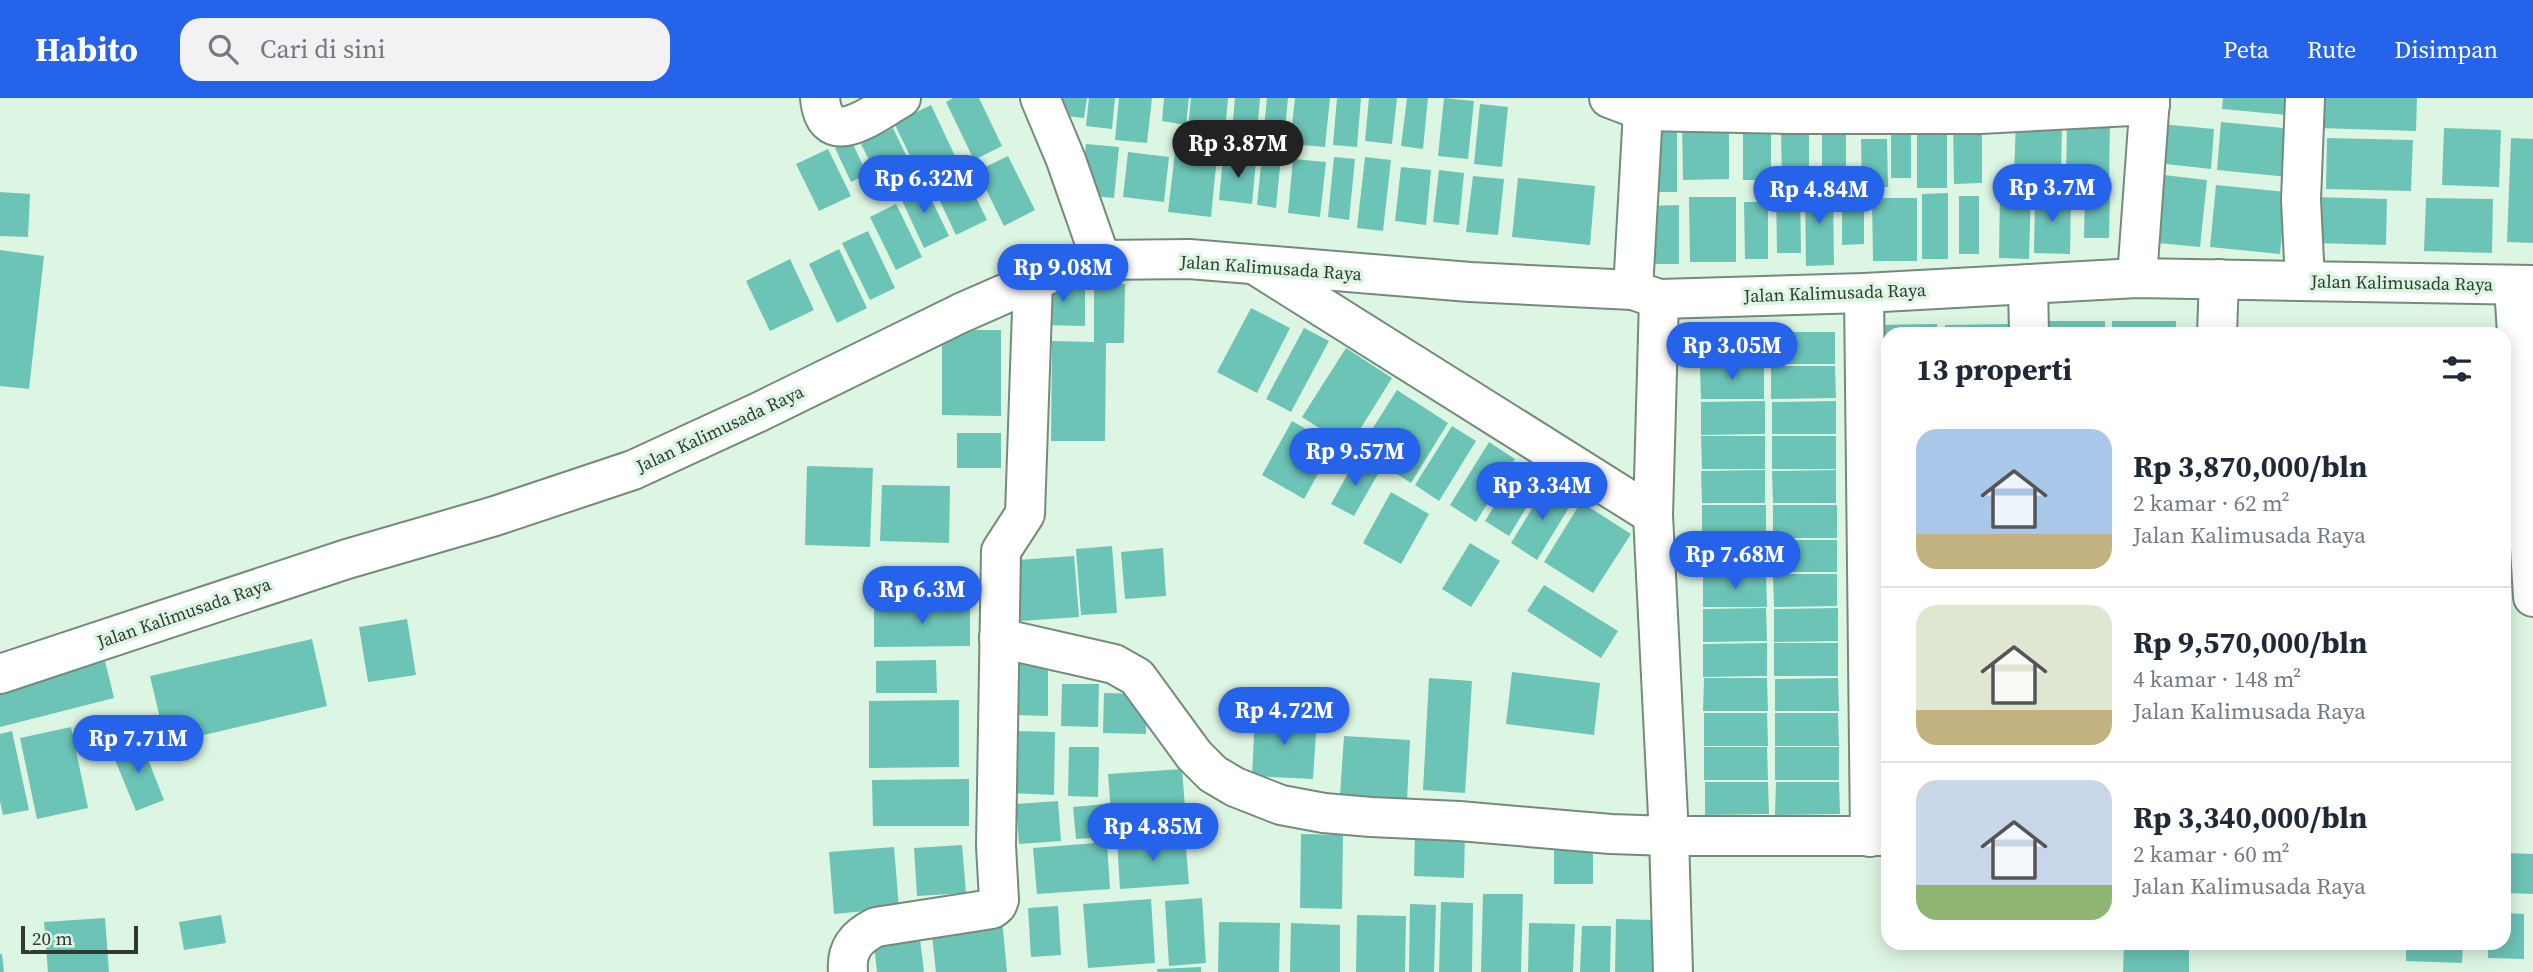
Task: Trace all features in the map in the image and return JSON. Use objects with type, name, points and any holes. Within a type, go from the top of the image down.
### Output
[{"type":"street","points":[[820,98],[821,113],[826,121],[834,127],[847,127],[901,98]]},
{"type":"street","points":[[1040,98],[1066,160],[1101,260]]},
{"type":"street","points":[[2305,98],[2301,200],[2305,281]]},
{"type":"street","points":[[1673,972],[1646,295],[1626,105],[1980,106],[2150,102],[2137,278]]},
{"type":"street","name":"Jalan Kalimusada Raya","points":[[0,674],[335,563],[495,516],[633,470],[961,313],[1052,273],[1101,260],[1189,259],[1646,295],[1864,293],[2137,278],[2523,285]]},
{"type":"street","points":[[1256,266],[1653,515]]},
{"type":"street","points":[[2217,327],[2219,279]]},
{"type":"street","points":[[848,972],[851,949],[861,934],[876,927],[992,909],[997,905],[1001,551],[1026,514],[1033,281]]},
{"type":"street","points":[[2028,284],[2029,327]]},
{"type":"street","points":[[2523,285],[2533,597]]},
{"type":"street","points":[[999,638],[1114,664],[1137,677],[1194,755],[1213,774],[1235,787],[1281,805],[1324,813],[1371,817],[1669,836],[1879,836],[1864,293]]},
{"type":"building","points":[[953,98],[979,98],[1002,146],[974,160],[946,102]]},
{"type":"building","points":[[1052,98],[1087,98],[1084,118],[1050,114]]},
{"type":"building","points":[[1089,98],[1115,98],[1112,129],[1086,126]]},
{"type":"building","points":[[1119,98],[1152,98],[1147,143],[1115,140]]},
{"type":"building","points":[[1164,98],[1189,98],[1186,125],[1162,121]]},
{"type":"building","points":[[1191,98],[1228,98],[1224,142],[1187,138]]},
{"type":"building","points":[[1235,98],[1260,98],[1256,144],[1231,141]]},
{"type":"building","points":[[1267,98],[1288,98],[1283,150],[1262,148]]},
{"type":"building","points":[[1295,98],[1330,98],[1325,147],[1290,144]]},
{"type":"building","points":[[1337,98],[1361,98],[1357,147],[1333,145]]},
{"type":"building","points":[[1369,98],[1397,98],[1392,144],[1365,141]]},
{"type":"building","points":[[1407,98],[1428,98],[1423,149],[1401,146]]},
{"type":"building","points":[[1444,98],[1474,101],[1468,159],[1438,156]]},
{"type":"building","points":[[2223,98],[2289,98],[2287,115],[2222,109]]},
{"type":"building","points":[[2319,98],[2417,98],[2416,131],[2318,128]]},
{"type":"building","points":[[1480,104],[1508,107],[1502,167],[1474,164]]},
{"type":"building","points":[[931,105],[955,156],[919,174],[894,123]]},
{"type":"building","points":[[2067,117],[2110,118],[2109,185],[2066,184]]},
{"type":"building","points":[[2016,118],[2062,119],[2061,177],[2014,176]]},
{"type":"building","points":[[1982,120],[1982,183],[1954,184],[1953,121]]},
{"type":"building","points":[[2221,122],[2292,129],[2288,177],[2217,170]]},
{"type":"building","points":[[1682,123],[1729,123],[1729,179],[1683,180]]},
{"type":"building","points":[[1917,123],[1947,123],[1947,188],[1917,188]]},
{"type":"building","points":[[2161,124],[2214,129],[2211,169],[2157,163]]},
{"type":"building","points":[[1911,125],[1911,178],[1891,178],[1891,126]]},
{"type":"building","points":[[1743,127],[1771,127],[1771,180],[1743,180]]},
{"type":"building","points":[[893,128],[916,176],[885,191],[861,144]]},
{"type":"building","points":[[2444,128],[2501,130],[2499,187],[2442,185]]},
{"type":"building","points":[[1822,129],[1846,129],[1846,180],[1822,180]]},
{"type":"building","points":[[1644,130],[1677,130],[1677,192],[1645,192]]},
{"type":"building","points":[[1781,130],[1809,130],[1809,178],[1782,178]]},
{"type":"building","points":[[2327,138],[2413,140],[2411,191],[2326,189]]},
{"type":"building","points":[[2511,138],[2533,139],[2533,243],[2507,242]]},
{"type":"building","points":[[1861,139],[1887,139],[1888,187],[1862,187]]},
{"type":"building","points":[[851,140],[867,174],[851,182],[835,148]]},
{"type":"building","points":[[1086,144],[1119,147],[1114,198],[1081,195]]},
{"type":"building","points":[[828,149],[851,196],[819,211],[796,164]]},
{"type":"building","points":[[1128,152],[1169,157],[1164,202],[1123,197]]},
{"type":"building","points":[[1175,152],[1217,156],[1211,217],[1168,212]]},
{"type":"building","points":[[1262,155],[1281,157],[1276,208],[1257,205]]},
{"type":"building","points":[[1008,156],[1035,210],[1004,226],[977,171]]},
{"type":"building","points":[[1223,157],[1256,161],[1252,204],[1219,200]]},
{"type":"building","points":[[1334,157],[1355,159],[1349,220],[1328,217]]},
{"type":"building","points":[[1365,157],[1391,160],[1383,231],[1357,228]]},
{"type":"building","points":[[1293,159],[1326,162],[1320,217],[1288,213]]},
{"type":"building","points":[[960,165],[987,220],[956,235],[930,180]]},
{"type":"building","points":[[1401,167],[1431,170],[1426,225],[1395,221]]},
{"type":"building","points":[[1439,170],[1464,173],[1459,225],[1433,222]]},
{"type":"building","points":[[2155,174],[2207,180],[2200,247],[2148,242]]},
{"type":"building","points":[[1473,176],[1504,179],[1498,235],[1466,232]]},
{"type":"building","points":[[1518,178],[1595,186],[1590,245],[1512,237]]},
{"type":"building","points":[[923,182],[949,236],[924,248],[899,194]]},
{"type":"building","points":[[2216,185],[2286,192],[2280,254],[2210,247]]},
{"type":"building","points":[[1833,187],[1834,265],[1806,266],[1805,188]]},
{"type":"building","points":[[2000,188],[2031,189],[2029,259],[1999,258]]},
{"type":"building","points":[[1776,191],[1800,191],[1801,253],[1777,253]]},
{"type":"building","points":[[2085,191],[2110,191],[2109,238],[2084,238]]},
{"type":"building","points":[[0,192],[30,194],[28,237],[0,236]]},
{"type":"building","points":[[1948,193],[1948,259],[1922,259],[1922,194]]},
{"type":"building","points":[[2035,193],[2071,194],[2070,254],[2034,253]]},
{"type":"building","points":[[1842,196],[1864,196],[1864,244],[1842,245]]},
{"type":"building","points":[[1959,196],[1979,196],[1979,254],[1959,254]]},
{"type":"building","points":[[1689,197],[1736,197],[1736,262],[1690,262]]},
{"type":"building","points":[[2314,197],[2387,199],[2386,245],[2313,243]]},
{"type":"building","points":[[1872,198],[1917,198],[1917,261],[1873,261]]},
{"type":"building","points":[[2426,198],[2493,199],[2492,253],[2424,251]]},
{"type":"building","points":[[1744,202],[1768,202],[1768,259],[1745,259]]},
{"type":"building","points":[[896,204],[922,257],[896,270],[870,217]]},
{"type":"building","points":[[1679,205],[1679,264],[1646,264],[1645,206]]},
{"type":"building","points":[[868,231],[895,288],[870,300],[842,243]]},
{"type":"building","points":[[839,249],[867,308],[837,323],[809,264]]},
{"type":"building","points":[[0,250],[44,256],[29,389],[0,386]]},
{"type":"building","points":[[790,259],[814,310],[770,331],[746,281]]},
{"type":"building","points":[[1040,282],[1085,282],[1085,326],[1040,325]]},
{"type":"building","points":[[1094,284],[1125,284],[1124,343],[1106,343],[1105,441],[1051,441],[1052,341],[1094,342]]},
{"type":"building","points":[[1251,308],[1290,328],[1257,393],[1217,372]]},
{"type":"building","points":[[2041,321],[2105,321],[2105,327],[2041,327]]},
{"type":"building","points":[[2112,321],[2176,321],[2176,327],[2112,327]]},
{"type":"building","points":[[1937,324],[1937,327],[1881,327],[1881,357],[1874,357],[1874,325]]},
{"type":"building","points":[[2008,324],[2008,327],[1945,327]]},
{"type":"building","points":[[1304,328],[1329,341],[1291,412],[1266,399]]},
{"type":"building","points":[[942,330],[1001,330],[1001,416],[942,415]]},
{"type":"building","points":[[1700,332],[1764,332],[1764,364],[1700,365]]},
{"type":"building","points":[[1771,332],[1835,332],[1835,364],[1771,364]]},
{"type":"building","points":[[1346,348],[1392,378],[1349,447],[1302,417]]},
{"type":"building","points":[[1874,359],[1881,359],[1881,392],[1875,392]]},
{"type":"building","points":[[1700,366],[1764,366],[1764,399],[1701,399]]},
{"type":"building","points":[[1771,366],[1835,366],[1836,398],[1771,399]]},
{"type":"building","points":[[1397,390],[1448,423],[1411,483],[1359,450]]},
{"type":"building","points":[[1874,394],[1881,394],[1881,427],[1875,427]]},
{"type":"building","points":[[1765,401],[1765,434],[1701,435],[1701,402]]},
{"type":"building","points":[[1836,401],[1836,434],[1772,434],[1772,402]]},
{"type":"building","points":[[1292,421],[1334,445],[1304,499],[1262,475]]},
{"type":"building","points":[[1452,426],[1476,441],[1439,501],[1415,485]]},
{"type":"building","points":[[1875,429],[1881,429],[1881,462],[1875,462]]},
{"type":"building","points":[[957,433],[1001,433],[1001,468],[957,468]]},
{"type":"building","points":[[1701,436],[1765,436],[1765,469],[1702,469]]},
{"type":"building","points":[[1772,436],[1836,436],[1836,469],[1772,469]]},
{"type":"building","points":[[1489,442],[1515,459],[1476,522],[1450,505]]},
{"type":"building","points":[[1356,459],[1379,472],[1354,516],[1331,504]]},
{"type":"building","points":[[1875,463],[1881,463],[1881,496],[1876,496]]},
{"type":"building","points":[[1520,464],[1544,479],[1509,536],[1485,521]]},
{"type":"building","points":[[807,466],[873,468],[870,547],[805,545]]},
{"type":"building","points":[[1765,470],[1765,503],[1702,503],[1701,471]]},
{"type":"building","points":[[1836,470],[1836,503],[1773,503],[1772,471]]},
{"type":"building","points":[[1547,484],[1573,501],[1537,560],[1511,543]]},
{"type":"building","points":[[882,485],[950,486],[949,543],[880,541]]},
{"type":"building","points":[[1391,492],[1429,514],[1401,564],[1363,543]]},
{"type":"building","points":[[1875,498],[1881,498],[1881,531],[1876,531]]},
{"type":"building","points":[[1581,502],[1631,534],[1593,593],[1544,562]]},
{"type":"building","points":[[1702,505],[1766,505],[1766,538],[1702,538]]},
{"type":"building","points":[[1773,505],[1837,505],[1837,538],[1773,538]]},
{"type":"building","points":[[1876,533],[1881,533],[1881,565],[1876,565]]},
{"type":"building","points":[[1702,540],[1766,540],[1766,572],[1702,573]]},
{"type":"building","points":[[1773,540],[1837,540],[1837,572],[1773,572]]},
{"type":"building","points":[[1470,543],[1500,561],[1471,607],[1442,589]]},
{"type":"building","points":[[1112,546],[1117,613],[1081,615],[1076,549]]},
{"type":"building","points":[[1163,548],[1166,596],[1125,599],[1121,552]]},
{"type":"building","points":[[1074,556],[1079,617],[1021,621],[1017,560]]},
{"type":"building","points":[[1766,574],[1767,607],[1703,607],[1703,575]]},
{"type":"building","points":[[1773,574],[1837,574],[1837,606],[1774,607]]},
{"type":"building","points":[[1544,585],[1618,631],[1601,658],[1527,611]]},
{"type":"building","points":[[970,605],[970,646],[874,647],[874,606]]},
{"type":"building","points":[[1766,608],[1767,641],[1703,642],[1703,609]]},
{"type":"building","points":[[1838,608],[1838,641],[1774,642],[1774,609]]},
{"type":"building","points":[[407,619],[416,675],[368,682],[359,627]]},
{"type":"building","points":[[312,639],[327,706],[166,744],[150,676]]},
{"type":"building","points":[[1767,643],[1767,676],[1703,677],[1703,644]]},
{"type":"building","points":[[1774,643],[1838,643],[1838,676],[1774,676]]},
{"type":"building","points":[[936,660],[937,693],[876,693],[876,661]]},
{"type":"building","points":[[105,661],[114,698],[0,727],[0,687]]},
{"type":"building","points":[[1014,662],[1048,663],[1048,716],[1013,715]]},
{"type":"building","points":[[1512,672],[1600,683],[1594,735],[1506,724]]},
{"type":"building","points":[[1429,678],[1472,681],[1465,793],[1423,790]]},
{"type":"building","points":[[1704,678],[1767,678],[1768,711],[1703,711]]},
{"type":"building","points":[[1838,678],[1839,711],[1775,711],[1775,679]]},
{"type":"building","points":[[1062,684],[1099,684],[1098,727],[1061,726]]},
{"type":"building","points":[[1104,693],[1146,694],[1146,734],[1103,733]]},
{"type":"building","points":[[959,700],[959,767],[869,768],[869,701]]},
{"type":"building","points":[[1704,713],[1767,713],[1768,746],[1704,746]]},
{"type":"building","points":[[1775,713],[1838,713],[1839,746],[1775,746]]},
{"type":"building","points":[[1255,715],[1317,718],[1313,779],[1252,776]]},
{"type":"building","points":[[71,727],[88,808],[37,819],[20,738]]},
{"type":"building","points":[[12,731],[29,810],[3,815],[0,801],[0,734]]},
{"type":"building","points":[[1012,731],[1055,732],[1054,795],[1011,793]]},
{"type":"building","points":[[1344,736],[1410,740],[1407,800],[1340,796]]},
{"type":"building","points":[[140,739],[164,800],[136,811],[111,750]]},
{"type":"building","points":[[1069,747],[1099,747],[1098,797],[1068,796]]},
{"type":"building","points":[[1704,747],[1767,747],[1768,780],[1704,780]]},
{"type":"building","points":[[1775,747],[1839,747],[1839,780],[1775,780]]},
{"type":"building","points":[[1182,769],[1186,820],[1112,825],[1108,774]]},
{"type":"building","points":[[969,779],[969,826],[873,826],[872,780]]},
{"type":"building","points":[[1705,782],[1768,782],[1769,814],[1705,815]]},
{"type":"building","points":[[1776,782],[1839,782],[1840,814],[1775,815]]},
{"type":"building","points":[[1058,801],[1061,841],[1019,844],[1016,804]]},
{"type":"building","points":[[1106,804],[1109,837],[1076,839],[1073,807]]},
{"type":"building","points":[[1415,831],[1465,832],[1464,878],[1414,876]]},
{"type":"building","points":[[1301,834],[1343,835],[1342,909],[1300,908]]},
{"type":"building","points":[[1185,836],[1189,884],[1120,889],[1117,841]]},
{"type":"building","points":[[1554,840],[1593,841],[1593,884],[1554,884]]},
{"type":"building","points":[[1107,842],[1110,889],[1037,894],[1033,848]]},
{"type":"building","points":[[962,845],[966,893],[917,896],[914,848]]},
{"type":"building","points":[[894,847],[899,908],[834,914],[829,852]]},
{"type":"building","points":[[2511,853],[2533,854],[2533,894],[2511,893]]},
{"type":"building","points":[[1483,894],[1523,894],[1521,972],[1481,972]]},
{"type":"building","points":[[1202,898],[1206,963],[1169,966],[1165,901]]},
{"type":"building","points":[[1151,899],[1155,963],[1088,968],[1083,904]]},
{"type":"building","points":[[1441,902],[1473,903],[1472,972],[1439,972]]},
{"type":"building","points":[[1410,904],[1436,905],[1434,972],[1409,972]]},
{"type":"building","points":[[1058,906],[1061,955],[1031,957],[1028,908]]},
{"type":"building","points":[[2511,913],[2524,914],[2524,959],[2488,958],[2488,950],[2511,950]]},
{"type":"building","points":[[221,915],[226,943],[184,950],[179,922]]},
{"type":"building","points":[[1357,915],[1406,916],[1405,972],[1356,972]]},
{"type":"building","points":[[105,918],[109,972],[48,972],[44,922]]},
{"type":"building","points":[[1002,919],[1007,972],[936,972],[931,926]]},
{"type":"building","points":[[1616,919],[1653,920],[1652,972],[1615,972]]},
{"type":"building","points":[[1219,922],[1280,923],[1279,972],[1218,972]]},
{"type":"building","points":[[1291,923],[1340,925],[1340,972],[1290,972]]},
{"type":"building","points":[[1529,923],[1575,924],[1573,972],[1528,972]]},
{"type":"building","points":[[1582,926],[1611,926],[1610,972],[1580,972]]},
{"type":"building","points":[[919,931],[924,972],[877,972],[873,935]]},
{"type":"building","points":[[2124,950],[2189,950],[2189,972],[2123,972]]},
{"type":"building","points":[[2406,950],[2463,950],[2462,963],[2406,961]]},
{"type":"building","points":[[2,954],[4,972],[0,972]]},
{"type":"building","points":[[1201,967],[1201,972],[1157,972],[1157,969]]}]
